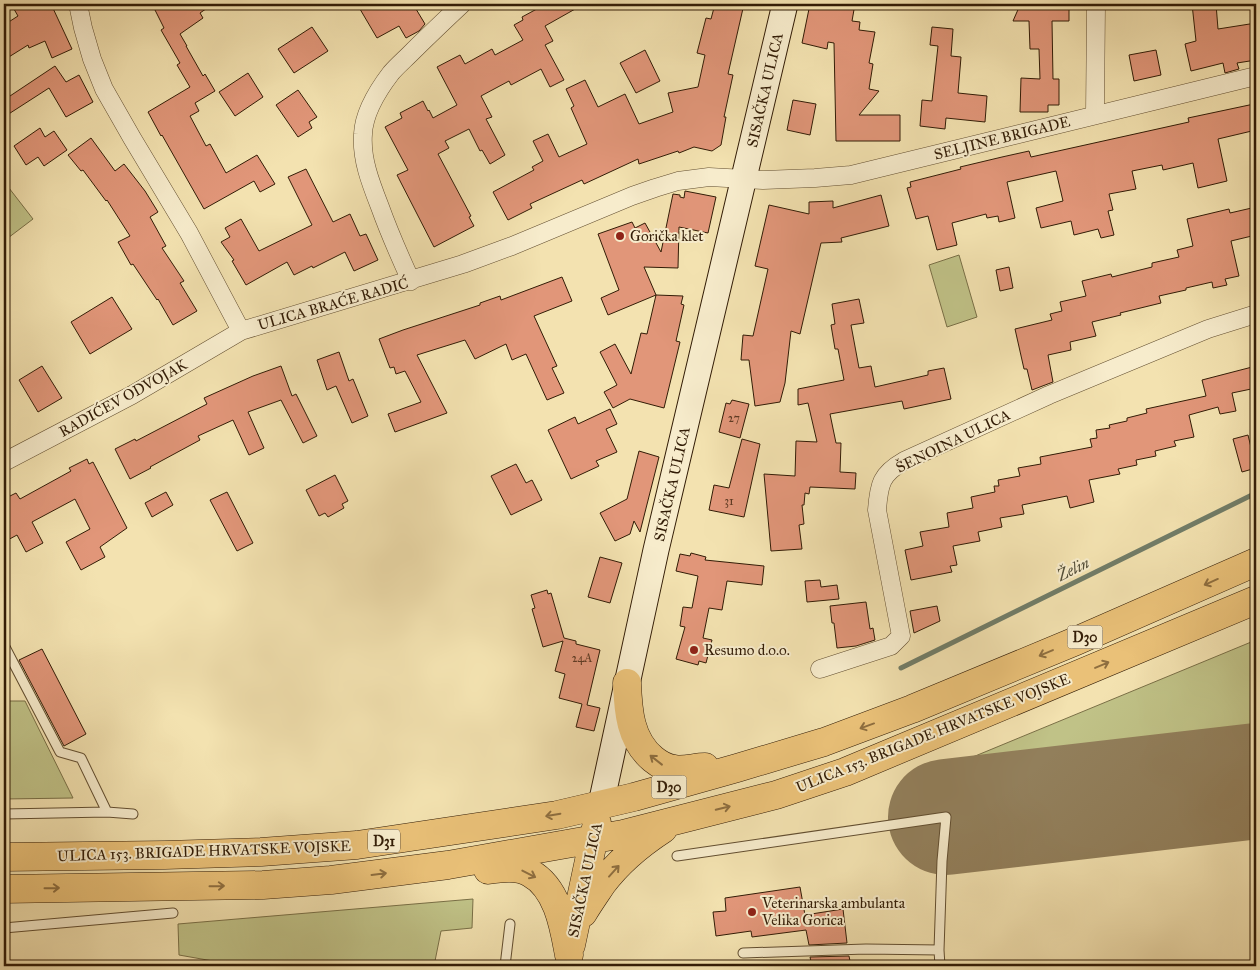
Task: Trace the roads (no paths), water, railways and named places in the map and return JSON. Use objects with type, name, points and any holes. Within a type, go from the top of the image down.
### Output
[{"type":"main road","name":"SISAČKA ULICA","points":[[568,961],[656,550],[785,4]]},
{"type":"main road","name":"ULICA 153. BRIGADE HRVATSKE VOJSKE","points":[[4,857],[174,855],[349,846],[557,815],[634,797],[824,742],[912,709],[1076,641],[1256,562]]},
{"type":"main road","name":"ULICA 153. BRIGADE HRVATSKE VOJSKE","points":[[4,889],[262,885],[330,880],[448,865],[623,834],[776,795],[845,772],[1256,600]]},
{"type":"main road","points":[[627,683],[627,703],[635,734],[640,744],[660,765],[674,769],[701,767],[737,768]]},
{"type":"main road","points":[[575,924],[603,883],[621,863],[640,845],[676,820]]},
{"type":"main road","points":[[448,865],[481,872],[511,868],[530,873],[541,882],[556,903],[565,933],[568,961]]},
{"type":"street","name":"ULICA BRAĆE RADIĆ","points":[[78,4],[92,59],[104,89],[189,233],[241,330],[463,264],[512,246],[632,196],[678,181],[709,177],[744,178]]},
{"type":"street","points":[[410,281],[371,183],[364,156],[363,134],[365,120],[371,104],[392,72],[462,4]]},
{"type":"street","points":[[1095,115],[1096,4]]},
{"type":"street","name":"SELJINE BRIGADE","points":[[744,178],[763,180],[851,175],[1256,76]]},
{"type":"street","name":"ŠENOINA ULICA","points":[[820,669],[891,646],[901,636],[877,510],[881,485],[892,467],[1049,395],[1208,329],[1256,314]]},
{"type":"street","name":"RADIĆEV ODVOJAK","points":[[4,462],[132,395],[241,330]]},
{"type":"lane","points":[[4,645],[60,752],[81,758],[107,812]]},
{"type":"lane","points":[[4,814],[107,812],[133,814]]},
{"type":"lane","points":[[677,856],[946,817],[938,950],[940,966]]},
{"type":"lane","points":[[4,928],[173,913]]},
{"type":"lane","points":[[505,966],[510,924]]},
{"type":"lane","points":[[742,953],[866,949],[938,950]]},
{"type":"waterway","name":"Želin","points":[[901,668],[1256,493]]},
{"type":"place","name":"Gorička klet","points":[[620,236]]},
{"type":"place","name":"Resumo d.o.o.","points":[[694,650]]},
{"type":"place","name":"Veterinarska ambulanta Velika Gorica","points":[[752,912]]}]
